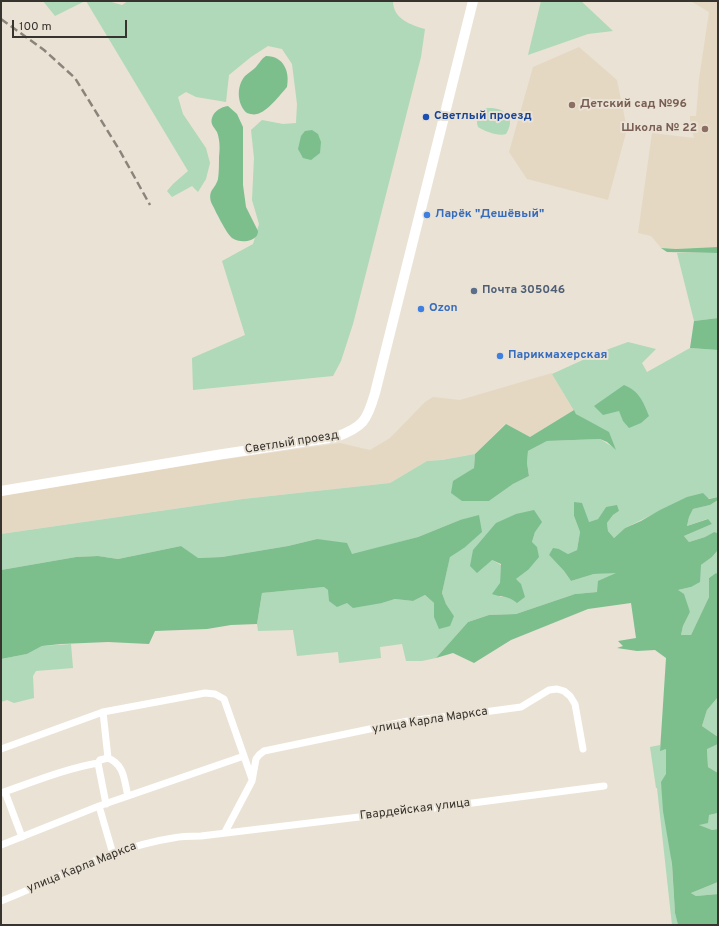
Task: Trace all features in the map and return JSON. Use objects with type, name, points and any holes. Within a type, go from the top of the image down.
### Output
[{"type":"street","name":"Светлый проезд","points":[[1,491],[336,437],[352,432],[360,425],[367,417],[375,393],[474,1]]},
{"type":"street","name":"улица Карла Маркса","points":[[1,901],[113,854],[144,844],[174,838],[225,832],[252,781],[256,760],[259,754],[264,751],[408,721],[521,707],[549,690],[557,689],[564,691],[570,696],[575,704],[583,749]]},
{"type":"street","points":[[1,749],[103,712],[205,693],[215,694],[224,698],[252,781]]},
{"type":"street","points":[[103,712],[108,758]]},
{"type":"street","points":[[1,845],[103,805],[244,756]]},
{"type":"street","points":[[22,837],[3,792],[51,775],[98,763],[100,760],[108,758],[121,767],[128,796]]},
{"type":"street","points":[[98,763],[103,805],[113,854]]},
{"type":"street","name":"Гвардейская улица","points":[[225,832],[434,808],[604,786]]},
{"type":"shaded area","name":"Школа № 22","points":[[692,1],[718,1],[718,247],[676,249],[661,248],[651,236],[638,233],[652,133],[694,138],[690,124],[690,116],[696,116],[699,79],[709,12]]},
{"type":"shaded area","name":"Детский сад №96","points":[[579,47],[617,80],[627,129],[608,200],[527,179],[509,152],[533,67]]},
{"type":"shaded area","points":[[552,373],[574,410],[530,437],[505,424],[475,454],[427,461],[390,483],[243,499],[1,534],[1,496],[199,463],[340,443],[370,450],[390,438],[425,402],[433,397],[460,400]]},
{"type":"green space","points":[[43,1],[85,1],[55,16]]},
{"type":"green space","points":[[86,1],[108,1],[122,5],[128,1],[393,1],[399,17],[409,23],[425,29],[421,57],[353,324],[341,361],[333,376],[193,390],[192,358],[245,335],[222,261],[253,244],[259,224],[252,200],[254,158],[251,130],[262,120],[283,124],[296,123],[297,104],[292,64],[282,49],[268,46],[251,57],[229,75],[226,102],[196,97],[186,92],[178,97],[183,114],[206,148],[210,163],[206,179],[198,192],[192,186],[172,197],[167,191],[188,171]]},
{"type":"green space","points":[[541,1],[581,1],[613,31],[588,34],[528,55]]},
{"type":"green space","points":[[266,56],[277,59],[284,66],[288,76],[287,87],[273,103],[261,113],[247,113],[241,105],[239,95],[240,85],[245,76]]},
{"type":"green space","points":[[228,106],[237,114],[243,127],[243,185],[246,207],[258,231],[255,238],[246,241],[232,238],[224,227],[210,198],[210,194],[218,179],[220,148],[218,135],[212,124],[212,120],[216,111],[220,108]]},
{"type":"green space","points":[[487,108],[499,109],[507,114],[510,123],[506,134],[503,135],[488,132],[478,127],[478,116]]},
{"type":"green space","points":[[312,130],[318,134],[321,142],[320,153],[311,160],[303,158],[298,149],[301,136],[305,131]]},
{"type":"green space","points":[[718,247],[718,253],[667,252],[661,248],[676,249]]},
{"type":"green space","points":[[677,253],[718,253],[718,318],[694,321]]},
{"type":"green space","points":[[718,318],[718,350],[690,348],[694,321]]},
{"type":"green space","points":[[628,342],[656,349],[642,363],[647,372],[690,348],[718,350],[718,497],[672,505],[625,528],[614,538],[608,531],[607,523],[613,515],[619,511],[606,507],[598,519],[589,522],[574,516],[580,532],[577,550],[568,554],[559,549],[549,555],[571,581],[594,574],[618,572],[597,592],[575,594],[516,614],[489,615],[468,622],[436,658],[422,661],[406,661],[402,644],[380,647],[381,658],[339,663],[338,652],[297,656],[293,630],[258,631],[257,624],[262,593],[324,587],[347,603],[382,603],[395,599],[413,601],[425,595],[434,603],[434,617],[454,616],[446,604],[442,593],[450,556],[464,548],[460,520],[418,537],[352,555],[317,539],[288,546],[222,557],[197,558],[181,546],[118,559],[98,556],[76,557],[1,570],[1,534],[243,499],[390,483],[427,461],[475,454],[474,468],[465,475],[489,501],[513,484],[529,476],[527,463],[528,451],[547,441],[600,439],[616,449],[591,423],[576,414],[552,374],[598,353]],"holes":[[[535,532],[528,570],[516,579],[509,597],[500,597],[501,565],[492,560]]]},
{"type":"green space","points":[[624,385],[637,393],[649,416],[641,423],[629,428],[623,421],[619,411],[603,415],[594,406]]},
{"type":"green space","points":[[574,410],[576,414],[609,432],[616,450],[607,442],[600,439],[547,441],[528,451],[527,463],[529,476],[513,484],[489,501],[462,501],[451,493],[453,481],[474,468],[475,454],[506,424],[530,437]]},
{"type":"green space","points":[[703,493],[709,499],[718,497],[718,500],[710,505],[693,509],[687,526],[708,519],[712,524],[684,536],[689,542],[705,537],[714,532],[718,533],[718,550],[712,557],[701,565],[700,582],[691,587],[678,590],[684,594],[690,612],[683,626],[681,635],[691,635],[709,597],[709,578],[716,573],[718,574],[718,697],[707,710],[702,726],[718,737],[718,744],[707,749],[708,767],[718,773],[718,813],[709,815],[708,823],[699,825],[712,830],[718,829],[718,882],[691,893],[696,896],[718,894],[718,925],[678,925],[675,913],[672,864],[663,811],[661,782],[666,774],[666,749],[660,751],[666,658],[655,650],[637,651],[617,648],[623,646],[618,641],[636,638],[631,603],[588,609],[511,640],[474,663],[453,653],[436,658],[468,622],[489,615],[516,614],[575,594],[597,592],[598,581],[616,573],[594,574],[571,581],[549,555],[553,548],[559,549],[568,554],[577,550],[580,532],[574,516],[574,502],[582,503],[589,522],[598,519],[606,507],[617,505],[619,511],[613,515],[607,523],[608,531],[614,538],[625,528],[660,510],[687,497]]},
{"type":"green space","points":[[718,500],[718,533],[714,532],[705,537],[689,542],[684,536],[712,524],[707,519],[687,526],[693,509],[710,505]]},
{"type":"green space","points":[[534,510],[542,522],[535,532],[532,542],[537,547],[539,557],[528,570],[516,579],[521,584],[525,597],[517,603],[514,600],[492,594],[500,583],[501,564],[492,560],[477,573],[470,566],[473,550],[496,523],[516,514]]},
{"type":"green space","points":[[479,515],[482,532],[464,548],[450,557],[442,593],[446,604],[454,616],[450,626],[439,629],[434,617],[434,603],[425,595],[413,601],[395,599],[353,608],[347,603],[337,607],[329,601],[328,590],[324,587],[262,593],[257,624],[231,625],[207,629],[155,631],[149,644],[108,642],[42,646],[27,654],[1,659],[1,570],[76,557],[98,556],[118,559],[181,546],[198,558],[222,557],[288,546],[317,539],[347,543],[352,554],[418,537],[460,520]]},
{"type":"green space","points":[[718,550],[718,574],[716,573],[709,578],[709,597],[691,635],[681,635],[683,626],[690,612],[678,590],[691,587],[701,565],[712,557]]},
{"type":"green space","points":[[71,644],[73,668],[36,671],[33,676],[34,698],[14,703],[7,700],[1,702],[1,659],[27,654],[42,646]]},
{"type":"green space","points":[[718,697],[718,737],[702,726],[707,710]]},
{"type":"green space","points":[[718,744],[718,773],[708,767],[707,748]]},
{"type":"green space","points":[[660,745],[660,750],[666,749],[666,774],[675,913],[678,925],[672,925],[657,788],[650,747]]},
{"type":"green space","points":[[718,813],[718,829],[712,830],[698,825],[709,815]]},
{"type":"green space","points":[[718,882],[718,894],[696,896],[691,893]]},
{"type":"railway","points":[[1,19],[44,50],[75,78],[120,151],[150,205]]},
{"type":"place","name":"Детский сад №96","points":[[572,105]]},
{"type":"place","name":"Светлый проезд","points":[[426,117]]},
{"type":"place","name":"Школа № 22","points":[[705,129]]},
{"type":"place","name":"Ларёк \"Дешёвый\"","points":[[427,215]]},
{"type":"place","name":"Почта 305046","points":[[474,291]]},
{"type":"place","name":"Ozon","points":[[421,309]]},
{"type":"place","name":"Парикмахерская","points":[[500,356]]}]
